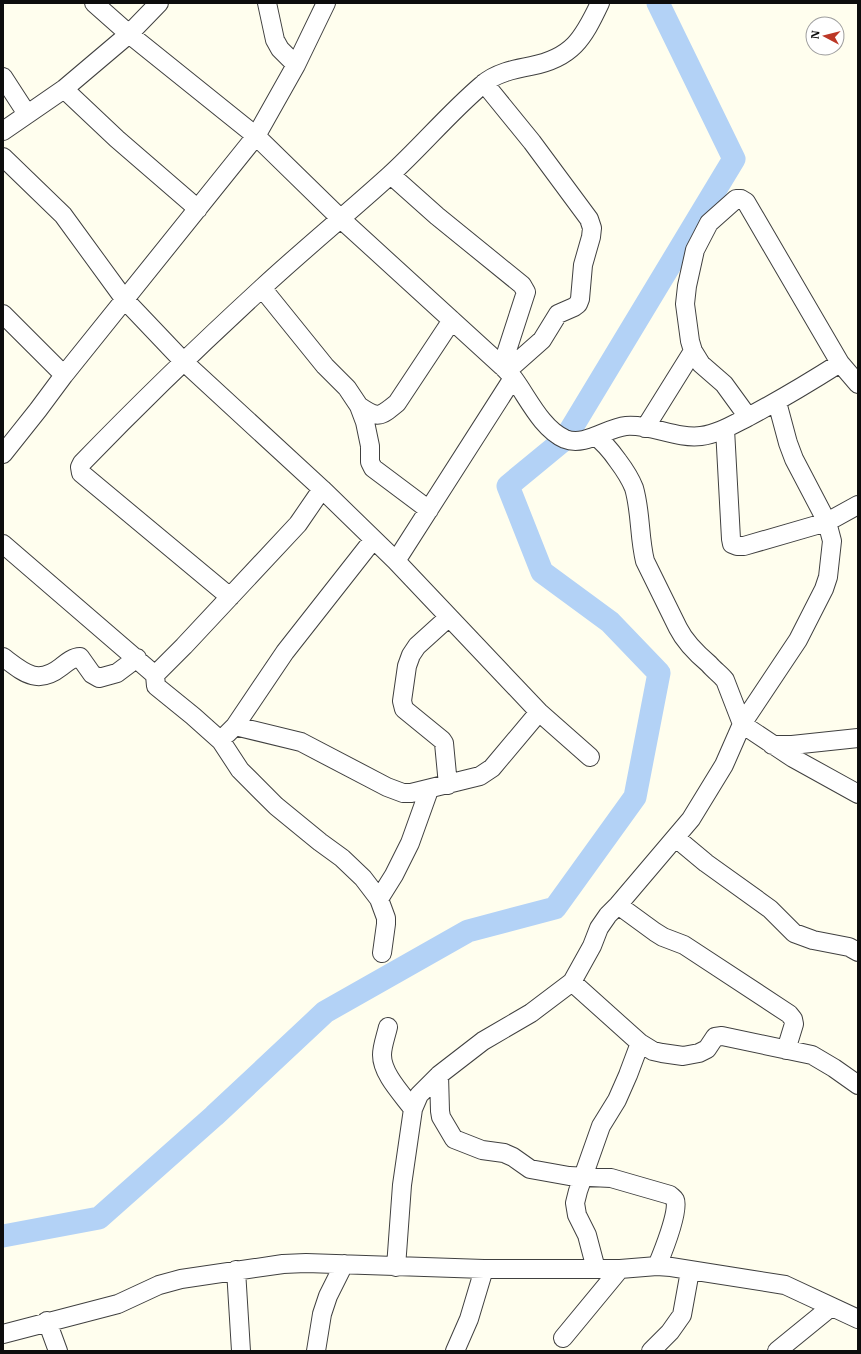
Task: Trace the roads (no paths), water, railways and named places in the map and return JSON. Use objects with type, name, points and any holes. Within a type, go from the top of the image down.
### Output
[{"type":"street","points":[[94,3],[129,34],[256,136],[341,219],[507,372],[550,429],[565,439],[580,441],[626,426],[645,428],[689,437],[702,436],[725,429],[777,402],[840,363]]},
{"type":"street","points":[[3,130],[64,88],[129,34],[159,3]]},
{"type":"street","points":[[267,3],[276,40],[280,49],[296,65]]},
{"type":"street","points":[[3,454],[64,375],[256,136],[296,65],[326,3]]},
{"type":"street","points":[[230,597],[81,473],[80,468],[82,463],[183,362],[262,288],[391,175],[484,83],[503,73],[518,68],[551,61],[566,54],[578,41],[593,19],[600,3]]},
{"type":"street","points":[[3,77],[27,114]]},
{"type":"street","points":[[396,562],[429,510],[507,372],[536,345],[547,332],[558,314],[574,307],[578,304],[580,299],[583,265],[591,237],[592,228],[589,219],[532,142],[484,83]]},
{"type":"street","points":[[64,88],[117,139],[198,209]]},
{"type":"street","points":[[3,157],[63,215],[125,300],[183,362],[322,489],[396,562],[539,712],[590,757]]},
{"type":"street","points":[[391,175],[437,216],[522,286],[526,292],[526,297],[508,348],[507,372]]},
{"type":"street","points":[[748,417],[724,384],[701,364],[693,351],[690,341],[685,304],[687,286],[695,250],[709,223],[736,199],[741,199],[746,202],[840,363],[857,379]]},
{"type":"street","points":[[262,288],[326,366],[347,388],[359,406],[365,422],[370,446],[370,462],[373,468],[429,510]]},
{"type":"street","points":[[3,314],[64,375]]},
{"type":"street","points":[[359,406],[377,416],[385,414],[397,403],[452,320]]},
{"type":"street","points":[[508,348],[536,345]]},
{"type":"street","points":[[645,428],[693,351]]},
{"type":"street","points":[[396,1266],[402,1185],[414,1108],[419,1095],[439,1075],[483,1041],[531,1013],[572,982],[592,946],[599,928],[608,915],[691,819],[724,765],[742,724],[798,640],[824,589],[828,577],[832,541],[826,522],[794,459],[777,402]]},
{"type":"street","points":[[725,429],[732,544],[736,546],[744,546],[826,522],[858,505]]},
{"type":"street","points":[[595,436],[603,441],[611,450],[633,486],[640,520],[642,550],[645,561],[678,628],[690,646],[720,674],[724,680],[742,724],[792,758],[858,794]]},
{"type":"street","points":[[155,675],[298,524],[322,489]]},
{"type":"street","points":[[221,741],[235,726],[285,652],[373,540]]},
{"type":"street","points":[[3,544],[137,658],[155,675],[156,686],[221,741],[240,770],[276,806],[342,858],[363,878],[379,899],[386,918],[382,953]]},
{"type":"street","points":[[448,617],[417,646],[411,654],[407,666],[402,701],[404,709],[444,743],[448,785]]},
{"type":"street","points":[[3,657],[20,670],[31,676],[38,677],[56,670],[76,657],[80,658],[92,674],[99,678],[117,673],[137,658]]},
{"type":"street","points":[[235,726],[301,742],[386,787],[403,793],[411,793],[429,790],[480,776],[492,768],[539,712]]},
{"type":"street","points":[[772,745],[792,745],[857,737]]},
{"type":"street","points":[[379,899],[394,875],[410,843],[429,790]]},
{"type":"street","points":[[676,838],[706,863],[770,908],[794,933],[813,940],[849,947],[858,952]]},
{"type":"street","points":[[618,905],[655,932],[663,937],[684,945],[788,1014],[793,1020],[794,1024],[786,1050]]},
{"type":"street","points":[[572,982],[640,1043],[653,1051],[662,1054],[684,1056],[699,1054],[707,1049],[715,1037],[722,1036],[812,1055],[858,1085]]},
{"type":"street","points":[[388,1027],[382,1054],[383,1064],[394,1084],[414,1108]]},
{"type":"street","points":[[596,1269],[587,1235],[577,1215],[575,1203],[601,1126],[617,1100],[640,1043]]},
{"type":"street","points":[[439,1075],[440,1111],[454,1139],[482,1150],[504,1153],[513,1157],[530,1169],[583,1178],[611,1178],[670,1195],[675,1200],[676,1208],[674,1218],[657,1266]]},
{"type":"street","points":[[3,1334],[47,1321],[118,1304],[159,1285],[181,1279],[283,1264],[344,1264],[484,1269],[620,1269],[657,1266],[671,1267],[785,1285],[858,1319]]},
{"type":"street","points":[[316,1351],[322,1314],[328,1296],[344,1264]]},
{"type":"street","points":[[456,1351],[469,1318],[484,1269]]},
{"type":"street","points":[[563,1338],[620,1269]]},
{"type":"street","points":[[236,1270],[241,1351]]},
{"type":"street","points":[[651,1351],[670,1332],[682,1314],[690,1271]]},
{"type":"street","points":[[777,1351],[831,1307]]},
{"type":"street","points":[[47,1321],[58,1351]]},
{"type":"waterway","points":[[3,1236],[99,1218],[214,1116],[325,1012],[468,931],[555,908],[635,797],[659,673],[610,622],[542,572],[508,486],[565,439],[734,159],[658,3]]}]
